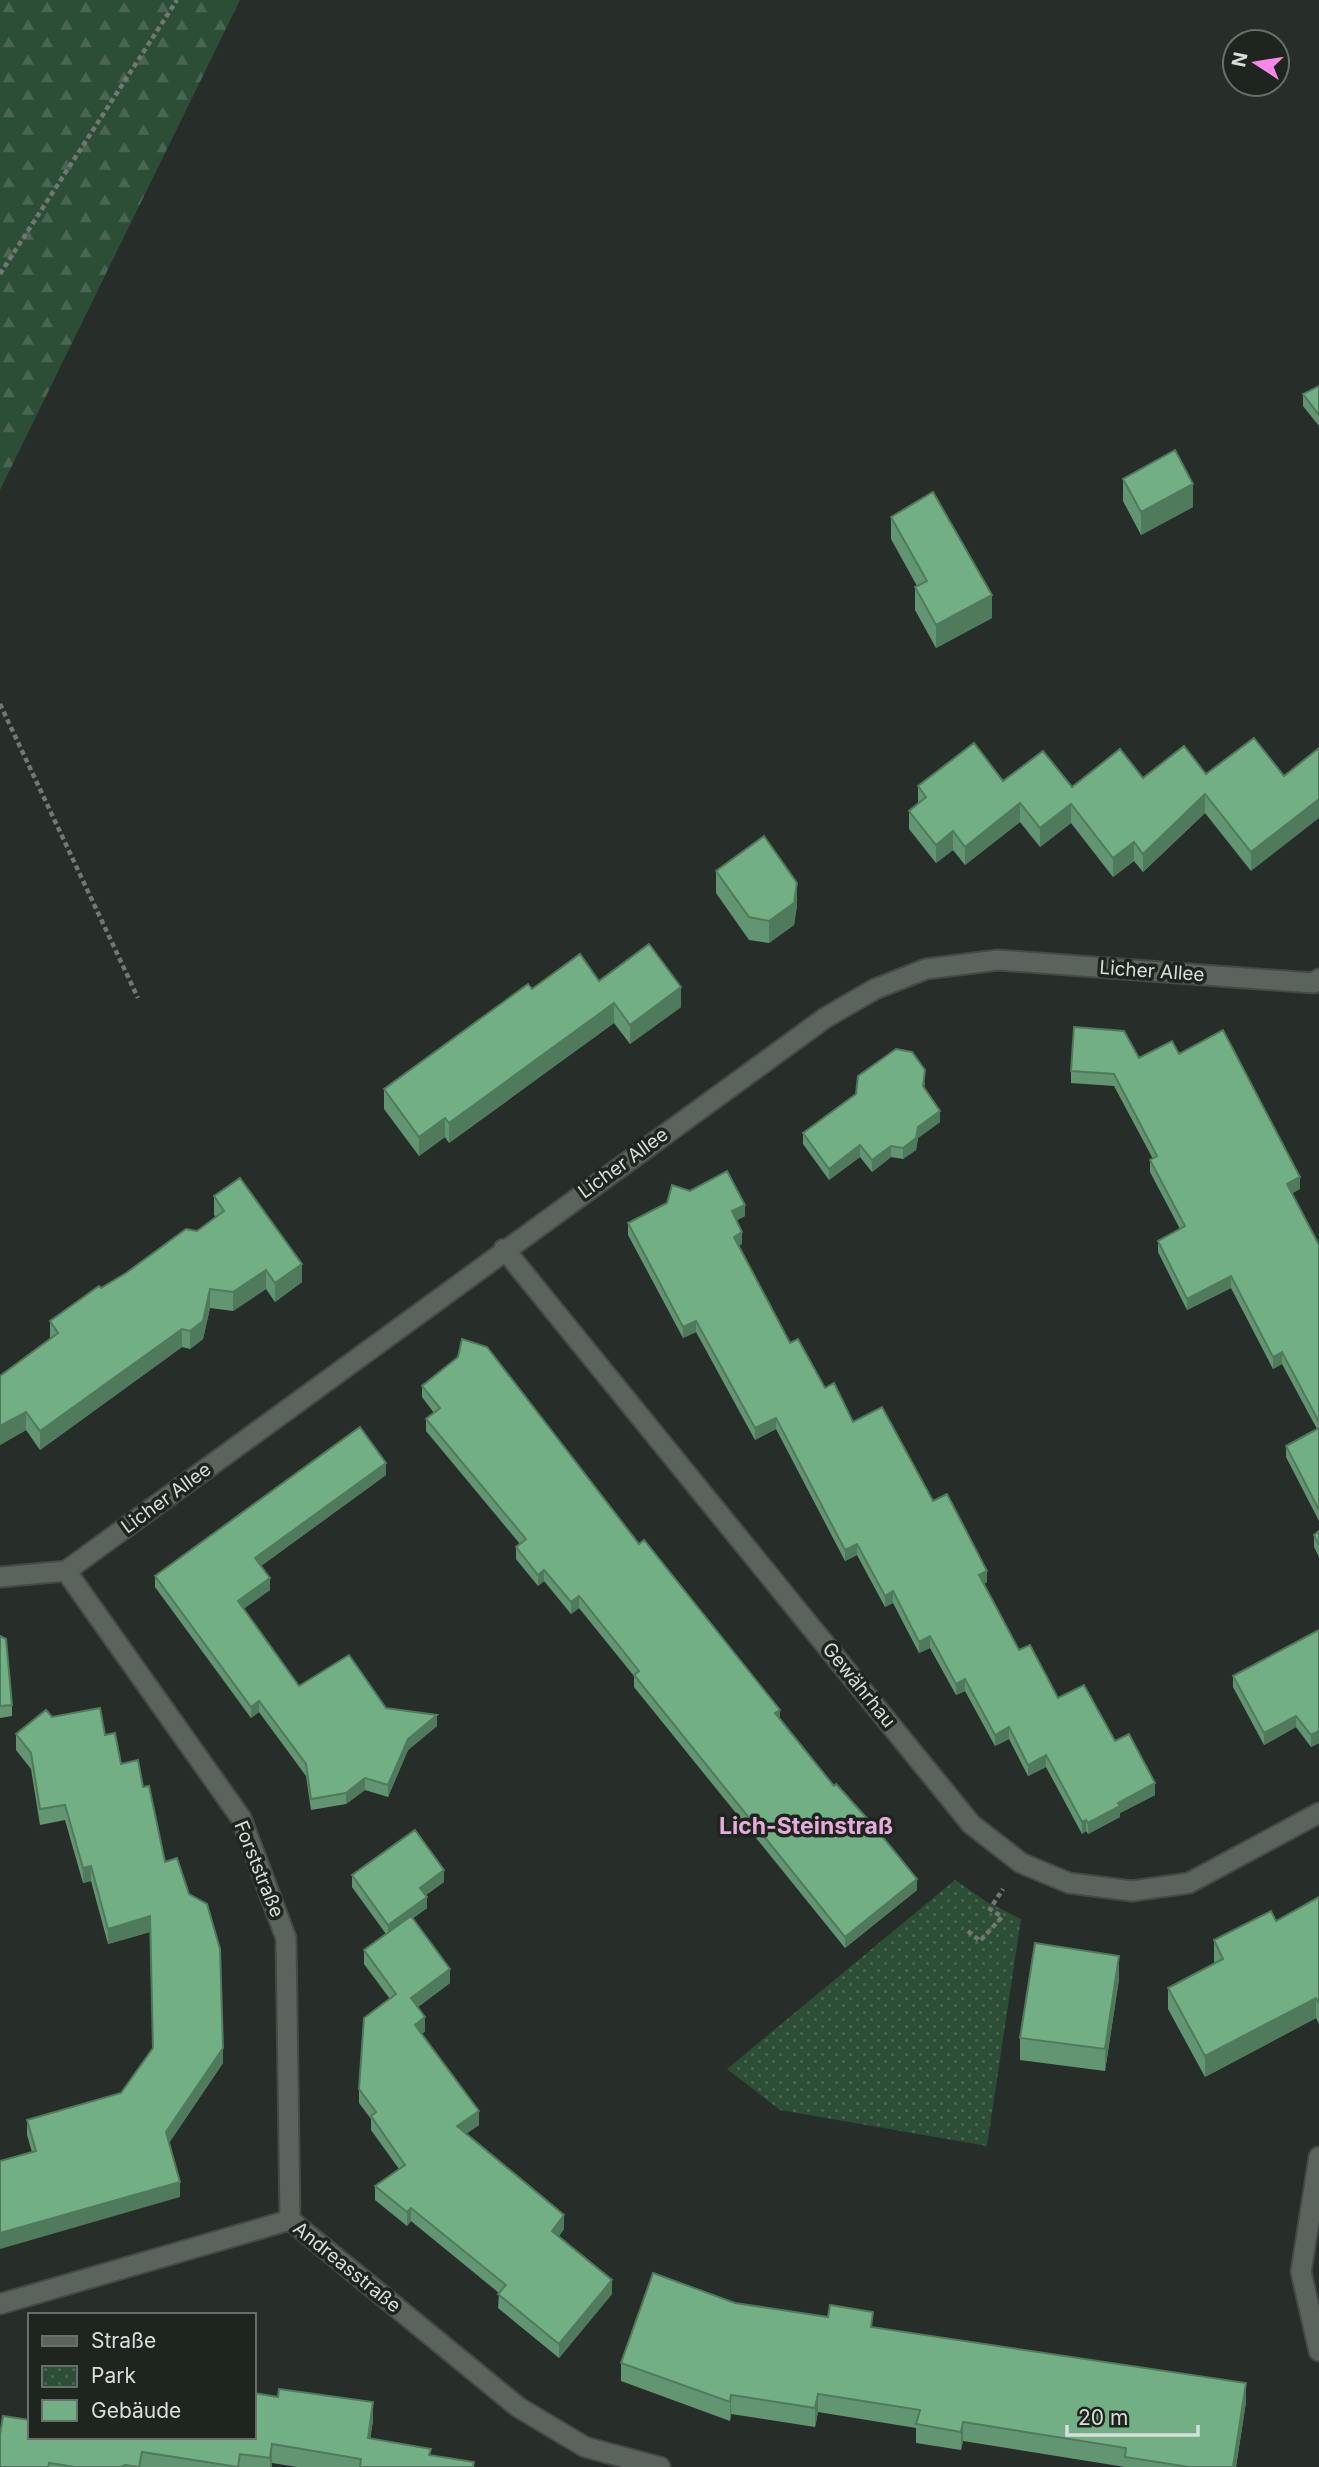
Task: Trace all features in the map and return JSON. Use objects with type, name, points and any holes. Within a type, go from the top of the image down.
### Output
[{"type":"street","name":"Licher Allee","points":[[66,1571],[504,1249],[825,1018],[875,989],[926,969],[998,960],[1317,987]]},
{"type":"street","name":"Gewährhau","points":[[504,1249],[971,1824],[1021,1863],[1069,1883],[1132,1891],[1189,1882],[1319,1813]]},
{"type":"street","points":[[0,1577],[66,1571]]},
{"type":"street","name":"Forststraße","points":[[66,1571],[241,1818],[286,1938],[290,2220]]},
{"type":"street","points":[[1319,2157],[1301,2272],[1319,2351]]},
{"type":"street","name":"Andreasstraße","points":[[0,2304],[290,2220],[518,2407],[585,2446],[660,2467]]},
{"type":"path","points":[[0,274],[177,0]]},
{"type":"path","points":[[0,704],[138,998]]},
{"type":"path","points":[[968,1931],[980,1941],[1002,1917],[990,1909],[1021,1863]]},
{"type":"green space","points":[[0,0],[240,0],[0,490]]},
{"type":"green space","points":[[955,1880],[987,1902],[1021,1919],[987,2146],[780,2110],[727,2069]]},
{"type":"building","points":[[1319,386],[1319,415],[1303,394]]},
{"type":"building","points":[[1175,450],[1193,484],[1141,512],[1123,479]]},
{"type":"building","points":[[933,492],[992,595],[936,625],[915,587],[927,581],[891,517]]},
{"type":"building","points":[[1254,738],[1284,776],[1319,748],[1319,799],[1251,852],[1205,794],[1143,854],[1134,842],[1113,858],[1071,804],[1040,828],[1020,803],[965,847],[953,831],[936,845],[909,811],[926,797],[918,786],[974,743],[1003,781],[1043,751],[1072,787],[1120,749],[1143,778],[1184,746],[1206,774]]},
{"type":"building","points":[[764,836],[797,883],[794,903],[769,921],[749,917],[716,871]]},
{"type":"building","points":[[649,944],[681,987],[630,1025],[614,1003],[449,1123],[445,1118],[419,1137],[384,1089],[528,984],[532,989],[580,954],[599,981]]},
{"type":"building","points":[[1074,1027],[1124,1031],[1139,1058],[1172,1041],[1179,1054],[1223,1030],[1300,1177],[1287,1184],[1319,1245],[1319,1422],[1282,1352],[1273,1357],[1231,1276],[1187,1299],[1158,1241],[1185,1226],[1150,1160],[1157,1156],[1114,1074],[1071,1071]]},
{"type":"building","points":[[896,1049],[912,1052],[925,1070],[923,1086],[940,1111],[918,1127],[916,1138],[903,1148],[891,1146],[872,1160],[860,1145],[829,1169],[803,1133],[856,1094],[858,1076]]},
{"type":"building","points":[[727,1171],[745,1205],[732,1211],[742,1232],[734,1237],[790,1343],[798,1339],[825,1388],[834,1383],[853,1422],[882,1407],[933,1501],[947,1494],[987,1571],[979,1575],[1019,1650],[1030,1645],[1058,1698],[1084,1685],[1115,1741],[1129,1734],[1155,1783],[1118,1803],[1120,1806],[1088,1823],[1086,1820],[1082,1822],[1046,1755],[1028,1765],[1009,1727],[995,1735],[965,1679],[956,1684],[930,1636],[919,1642],[893,1591],[885,1596],[857,1544],[845,1550],[776,1418],[755,1428],[696,1321],[683,1327],[628,1223],[667,1203],[672,1185],[690,1191]]},
{"type":"building","points":[[240,1178],[302,1264],[275,1283],[266,1270],[233,1292],[210,1289],[203,1321],[190,1331],[182,1329],[40,1431],[26,1412],[0,1426],[0,1376],[58,1333],[50,1321],[99,1286],[101,1288],[126,1273],[186,1229],[197,1231],[224,1211],[214,1196]]},
{"type":"building","points":[[462,1339],[487,1347],[639,1544],[644,1540],[780,1710],[775,1713],[834,1786],[836,1784],[873,1825],[917,1879],[845,1937],[634,1675],[639,1671],[579,1596],[571,1602],[544,1570],[538,1575],[516,1547],[526,1539],[426,1419],[440,1408],[422,1386],[458,1357]]},
{"type":"building","points":[[360,1427],[386,1463],[255,1558],[270,1578],[238,1601],[299,1686],[349,1655],[386,1708],[437,1715],[408,1739],[388,1785],[365,1778],[346,1793],[311,1799],[306,1764],[259,1701],[251,1707],[155,1576]]},
{"type":"building","points":[[1319,1428],[1319,1510],[1286,1446]]},
{"type":"building","points":[[1319,1531],[1319,1545],[1314,1535]]},
{"type":"building","points":[[1319,1630],[1319,1731],[1311,1735],[1296,1716],[1264,1733],[1233,1676]]},
{"type":"building","points":[[0,1636],[6,1639],[12,1705],[0,1706]]},
{"type":"building","points":[[100,1708],[105,1735],[115,1733],[121,1764],[138,1760],[143,1787],[149,1786],[165,1862],[177,1858],[189,1894],[207,1904],[220,1949],[223,2048],[166,2132],[180,2182],[0,2233],[0,2161],[36,2151],[27,2120],[121,2093],[153,2048],[150,1916],[108,1929],[91,1866],[83,1868],[65,1805],[40,1809],[31,1753],[16,1734],[46,1710],[52,1717]]},
{"type":"building","points":[[415,1830],[444,1870],[420,1888],[427,1897],[388,1925],[352,1875]]},
{"type":"building","points":[[1319,1897],[1319,2003],[1316,1998],[1205,2056],[1168,1988],[1223,1959],[1214,1940],[1271,1911],[1276,1921]]},
{"type":"building","points":[[411,1916],[450,1969],[411,1998],[425,2017],[415,2025],[479,2111],[457,2126],[564,2215],[552,2231],[612,2280],[559,2344],[498,2294],[506,2285],[411,2208],[407,2212],[375,2186],[405,2165],[371,2116],[376,2112],[359,2089],[364,2018],[396,1994],[364,1950]]},
{"type":"building","points":[[1035,1943],[1119,1956],[1105,2049],[1020,2038]]},
{"type":"building","points":[[653,2273],[735,2303],[828,2317],[830,2305],[873,2312],[871,2327],[1246,2383],[1233,2467],[1189,2467],[1125,2457],[1126,2448],[963,2422],[961,2432],[916,2424],[920,2410],[818,2394],[815,2408],[731,2395],[730,2402],[621,2363]]},
{"type":"building","points":[[279,2389],[373,2402],[368,2438],[431,2449],[429,2455],[474,2462],[473,2467],[360,2467],[361,2459],[272,2444],[270,2458],[240,2454],[238,2467],[142,2452],[139,2467],[75,2467],[49,2463],[48,2467],[0,2467],[3,2416],[28,2420],[28,2439],[256,2439],[256,2393],[278,2397]]},
{"type":"district","name":"Lich-Steinstraß","points":[[806,1826]]}]
